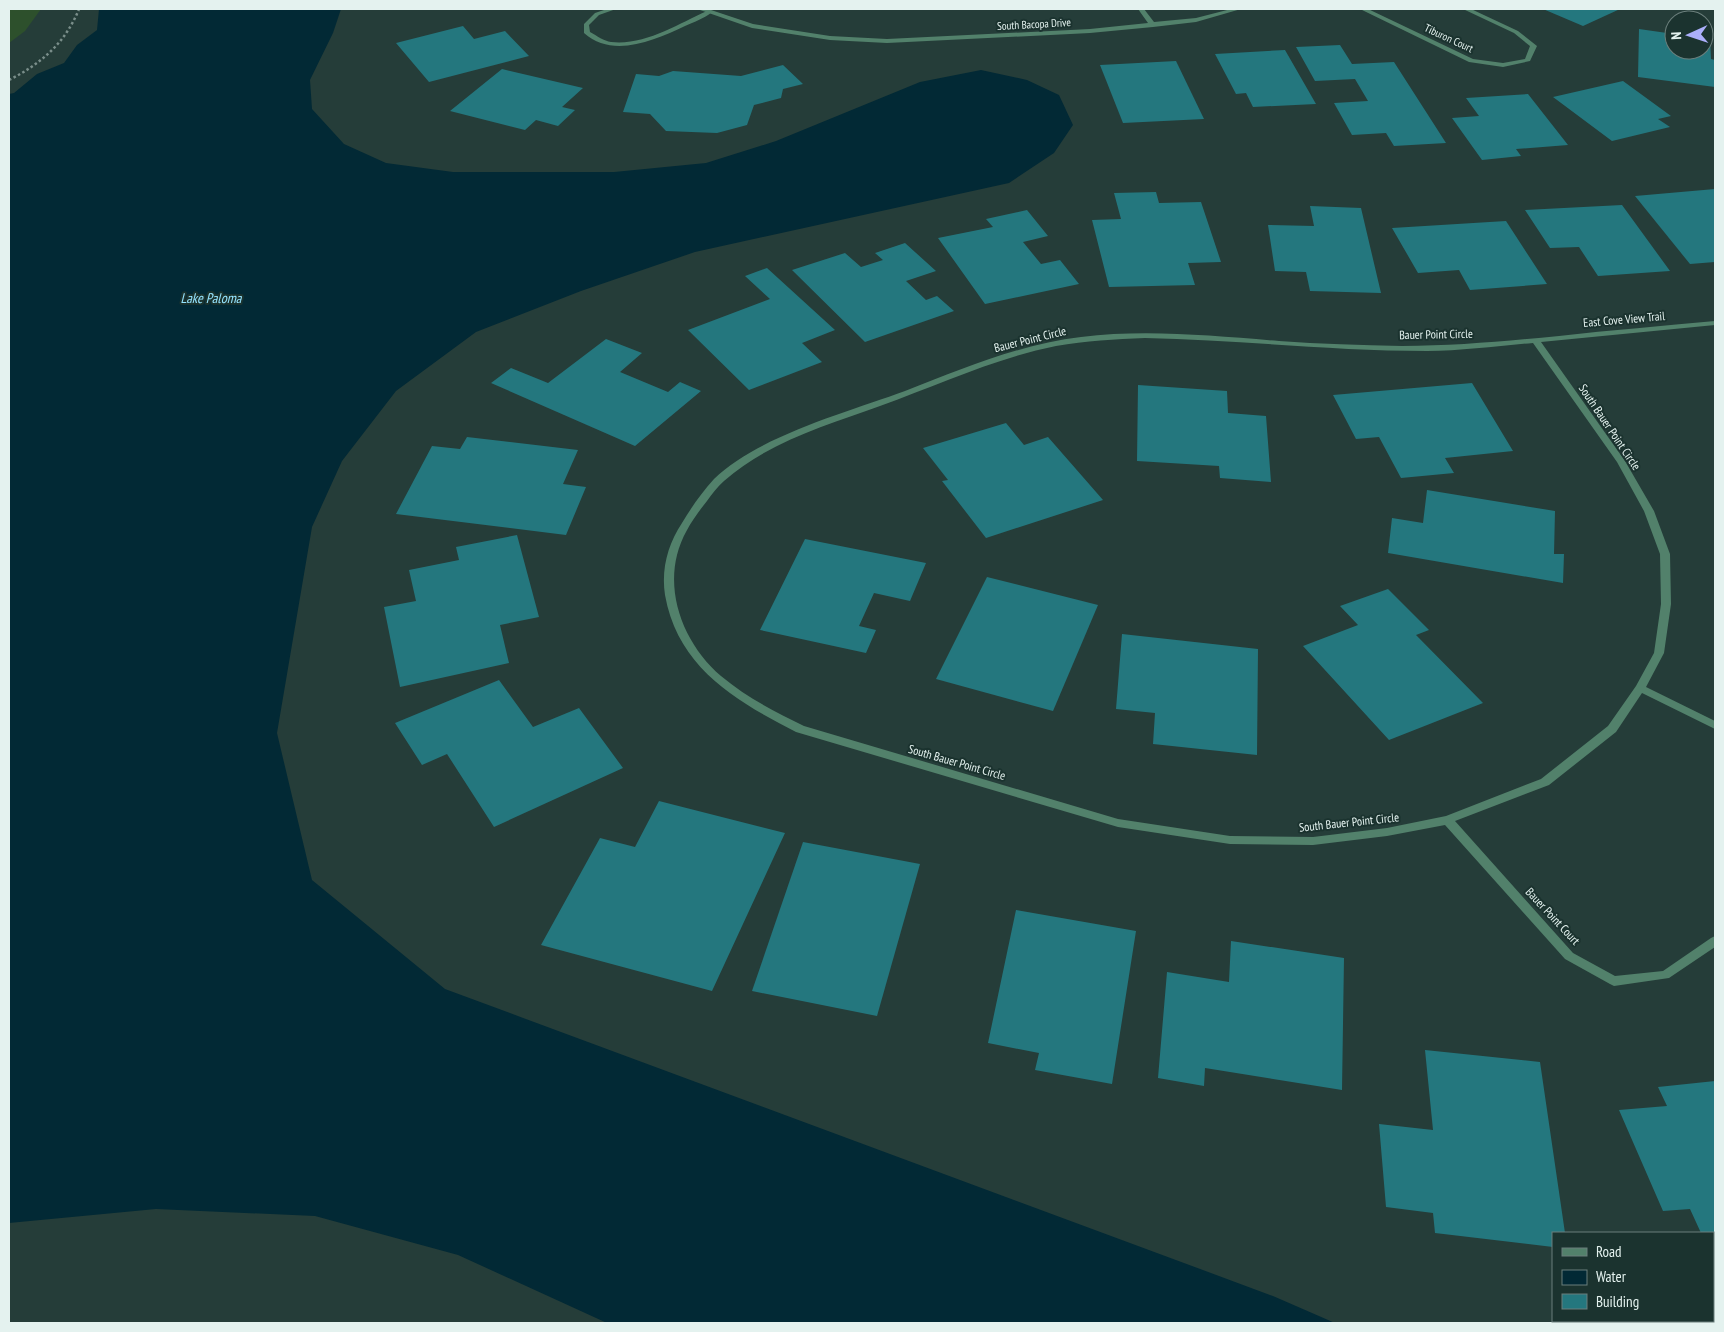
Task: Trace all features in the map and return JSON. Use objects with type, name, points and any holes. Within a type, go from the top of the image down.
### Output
[{"type":"street","points":[[613,9],[597,14],[586,25],[587,33],[598,40],[612,44],[628,44],[644,40],[709,12]]},
{"type":"street","name":"South Bacopa Drive","points":[[702,9],[752,26],[830,38],[887,41],[1090,31],[1196,20],[1238,9]]},
{"type":"street","points":[[1141,9],[1153,25]]},
{"type":"street","name":"Tiburon Court","points":[[1363,9],[1471,60],[1503,64],[1528,60],[1534,46],[1516,32],[1466,9]]},
{"type":"street","name":"East Cove View Trail","points":[[1535,340],[1715,324]]},
{"type":"street","name":"Bauer Point Circle","points":[[678,626],[670,594],[668,570],[674,546],[687,518],[722,477],[757,453],[796,434],[1010,355],[1078,340],[1128,337],[1347,347],[1452,348],[1535,340]]},
{"type":"street","name":"South Bauer Point Circle","points":[[678,626],[692,652],[714,678],[754,707],[800,729],[1118,823],[1230,840],[1313,841],[1387,832],[1447,820],[1545,782],[1612,729],[1640,688],[1660,653],[1666,604],[1665,554],[1649,512],[1621,461],[1535,340]]},
{"type":"street","points":[[1640,688],[1715,725]]},
{"type":"street","name":"Bauer Point Court","points":[[1447,820],[1569,956],[1614,981],[1665,975],[1715,941]]},
{"type":"path","points":[[9,80],[46,57],[68,34],[79,9]]},
{"type":"green space","points":[[9,9],[41,9],[25,31],[9,43]]},
{"type":"water","name":"Lake Paloma","points":[[99,9],[341,9],[333,33],[310,80],[312,109],[344,144],[386,163],[453,172],[614,172],[706,163],[776,141],[920,82],[981,70],[1027,80],[1059,95],[1073,125],[1054,153],[1009,183],[695,252],[581,291],[476,332],[396,391],[342,461],[312,527],[277,733],[312,880],[445,989],[1273,1296],[1335,1323],[607,1323],[458,1255],[315,1216],[156,1209],[9,1223],[9,94],[14,93],[37,74],[64,63],[77,45],[97,30]]},
{"type":"building","points":[[1543,9],[1620,9],[1583,26]]},
{"type":"building","points":[[463,26],[474,39],[505,31],[529,56],[429,82],[396,43]]},
{"type":"building","points":[[1639,29],[1664,33],[1664,60],[1715,60],[1715,87],[1638,77]]},
{"type":"building","points":[[1340,45],[1352,64],[1394,62],[1446,143],[1394,146],[1386,133],[1352,135],[1334,103],[1368,101],[1355,79],[1315,81],[1296,47]]},
{"type":"building","points":[[1285,50],[1316,104],[1253,107],[1246,93],[1236,94],[1215,54]]},
{"type":"building","points":[[1176,61],[1204,119],[1123,123],[1100,65]]},
{"type":"building","points":[[783,65],[803,84],[783,89],[781,98],[754,105],[747,125],[717,133],[666,131],[650,114],[623,112],[636,74],[659,76],[673,71],[741,76]]},
{"type":"building","points":[[502,69],[583,88],[562,107],[575,110],[558,126],[536,120],[525,130],[450,111]]},
{"type":"building","points":[[1623,81],[1671,116],[1658,119],[1670,127],[1612,141],[1553,97]]},
{"type":"building","points":[[1528,94],[1568,145],[1516,149],[1521,156],[1482,160],[1452,118],[1479,116],[1466,98]]},
{"type":"building","points":[[1715,189],[1715,262],[1690,264],[1635,196]]},
{"type":"building","points":[[1156,192],[1159,203],[1201,202],[1221,262],[1188,263],[1195,285],[1109,287],[1092,220],[1121,219],[1114,193]]},
{"type":"building","points":[[1622,205],[1670,271],[1598,276],[1579,247],[1550,248],[1525,210]]},
{"type":"building","points":[[1310,206],[1361,208],[1381,293],[1310,291],[1306,272],[1275,271],[1268,225],[1314,226]]},
{"type":"building","points":[[1027,210],[1048,236],[1023,242],[1041,264],[1060,260],[1079,284],[985,304],[938,238],[993,227],[986,219]]},
{"type":"building","points":[[1506,221],[1547,284],[1470,290],[1459,270],[1418,273],[1392,228]]},
{"type":"building","points":[[905,243],[936,271],[906,281],[926,300],[937,296],[954,311],[865,342],[792,270],[845,253],[861,267],[883,260],[875,253]]},
{"type":"building","points":[[767,268],[835,330],[802,343],[822,362],[749,390],[688,330],[770,299],[745,276]]},
{"type":"building","points":[[606,339],[642,353],[620,372],[668,392],[680,382],[701,391],[635,446],[491,383],[511,368],[548,383]]},
{"type":"building","points":[[1472,383],[1513,451],[1445,458],[1454,473],[1401,478],[1379,437],[1356,439],[1333,395]]},
{"type":"building","points":[[1138,385],[1227,391],[1228,413],[1266,416],[1271,482],[1220,478],[1219,466],[1137,461]]},
{"type":"building","points":[[1006,423],[1024,445],[1048,437],[1103,500],[986,538],[942,481],[948,480],[923,448]]},
{"type":"building","points":[[467,437],[578,450],[563,484],[586,487],[566,535],[396,514],[432,446],[460,449]]},
{"type":"building","points":[[1427,490],[1555,511],[1554,554],[1564,554],[1563,583],[1388,553],[1392,518],[1423,523]]},
{"type":"building","points":[[517,535],[539,617],[500,625],[509,663],[400,687],[384,607],[416,601],[409,570],[459,560],[456,547]]},
{"type":"building","points":[[805,539],[926,563],[910,601],[874,593],[859,626],[876,630],[866,653],[760,630]]},
{"type":"building","points":[[987,577],[1098,605],[1053,711],[936,679]]},
{"type":"building","points":[[1388,589],[1429,630],[1416,635],[1483,703],[1389,740],[1303,646],[1358,625],[1340,606]]},
{"type":"building","points":[[1122,634],[1258,649],[1257,755],[1153,744],[1155,713],[1116,709]]},
{"type":"building","points":[[499,680],[533,727],[579,708],[623,768],[494,827],[447,754],[422,765],[395,723]]},
{"type":"building","points":[[659,801],[785,833],[712,991],[541,945],[600,838],[635,847]]},
{"type":"building","points":[[803,842],[920,864],[877,1016],[752,991]]},
{"type":"building","points":[[1016,910],[1136,931],[1112,1084],[1035,1070],[1039,1053],[988,1043]]},
{"type":"building","points":[[1231,941],[1344,958],[1342,1090],[1205,1068],[1204,1086],[1158,1078],[1167,972],[1229,982]]},
{"type":"building","points":[[1425,1050],[1540,1062],[1565,1232],[1552,1232],[1552,1247],[1435,1233],[1433,1213],[1386,1207],[1379,1124],[1433,1130]]},
{"type":"building","points":[[1715,1081],[1715,1265],[1714,1232],[1701,1232],[1690,1209],[1663,1211],[1619,1110],[1667,1106],[1658,1087]]}]
